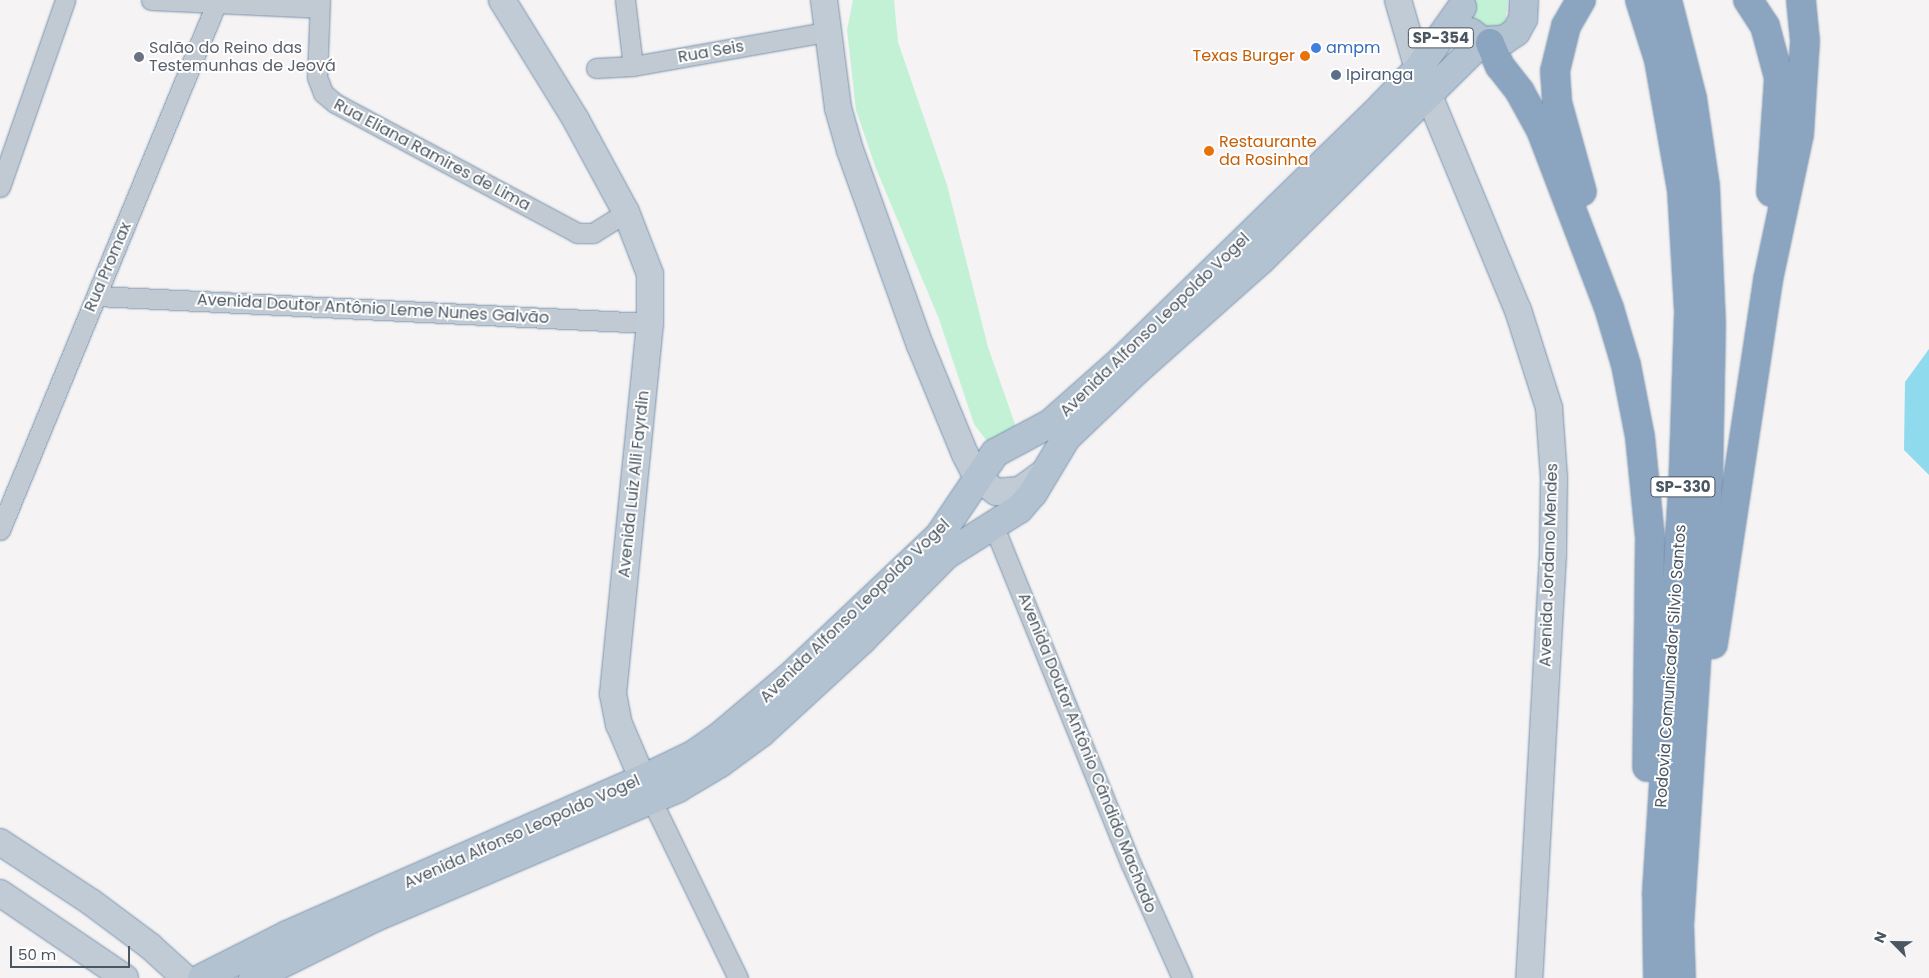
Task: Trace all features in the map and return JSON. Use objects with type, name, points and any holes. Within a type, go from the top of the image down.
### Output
[{"type":"highway","points":[[1581,0],[1566,26],[1558,48],[1555,70],[1558,102],[1603,263],[1609,308]]},
{"type":"highway","name":"Rodovia Comunicador Silvio Santos","points":[[1640,0],[1659,60],[1682,190],[1689,312],[1683,489],[1657,894],[1658,978]]},
{"type":"highway","name":"Rodovia Comunicador Silvio Santos","points":[[1667,0],[1692,98],[1705,186],[1710,254],[1708,479],[1694,716],[1680,903],[1681,978]]},
{"type":"highway","points":[[1748,0],[1765,26],[1779,78],[1777,136],[1763,259],[1768,280]]},
{"type":"highway","points":[[1694,716],[1720,608],[1768,280],[1799,134],[1805,49],[1801,0]]},
{"type":"highway","points":[[1486,42],[1500,66],[1520,92],[1541,130],[1609,308],[1626,364],[1640,437],[1650,537],[1644,887],[1648,978]]},
{"type":"main road","name":"SP-354","points":[[1422,81],[1486,42],[1504,40],[1516,32],[1523,20],[1525,2]]},
{"type":"main road","name":"SP-354","points":[[1422,81],[1463,3]]},
{"type":"main road","name":"SP-354","points":[[1463,3],[1464,21],[1471,33],[1486,42]]},
{"type":"main road","name":"Avenida Alfonso Leopoldo Vogel","points":[[202,978],[287,935],[647,789],[678,788],[720,763],[762,732],[862,640],[946,555],[966,540],[994,527],[1019,509],[1066,438],[1136,371],[1261,260],[1422,81]]},
{"type":"main road","name":"Avenida Alfonso Leopoldo Vogel","points":[[253,978],[376,917],[647,789],[693,755],[790,676],[938,536],[995,453],[1051,423],[1122,360],[1422,81]]},
{"type":"street","points":[[0,187],[65,0]]},
{"type":"street","points":[[151,0],[216,4],[319,4]]},
{"type":"street","name":"Avenida Luiz Alli Fayrdin","points":[[502,0],[576,120],[626,212],[650,274],[650,323],[614,694],[619,724],[647,789],[738,978]]},
{"type":"street","points":[[625,0],[633,66]]},
{"type":"street","points":[[824,0],[826,32],[838,108],[850,150],[920,345],[977,478],[996,492],[1011,492],[1045,472]]},
{"type":"street","name":"Avenida Jordano Mendes","points":[[1398,0],[1422,81],[1518,310],[1549,408],[1554,478],[1553,554],[1529,978]]},
{"type":"street","name":"Rua Promax","points":[[0,530],[216,4]]},
{"type":"street","name":"Rua Eliana Ramires de Lima","points":[[319,4],[317,77],[323,93],[335,103],[577,233],[593,233],[626,212]]},
{"type":"street","name":"Rua Seis","points":[[596,68],[633,66],[826,32]]},
{"type":"street","name":"Avenida Doutor Antônio Leme Nunes Galvão","points":[[96,296],[650,323]]},
{"type":"street","name":"Avenida Doutor Antônio Cândido Machado","points":[[994,527],[1131,864],[1182,978]]},
{"type":"street","points":[[0,842],[91,902],[150,946],[185,978]]},
{"type":"street","points":[[0,893],[73,939],[125,978]]},
{"type":"green space","points":[[853,0],[894,0],[898,42],[947,185],[988,347],[1017,430],[993,449],[974,424],[939,319],[875,166],[856,110],[847,30]]},
{"type":"green space","points":[[1475,0],[1508,0],[1505,24],[1495,36],[1472,23]]},
{"type":"water","points":[[1929,349],[1929,475],[1904,450],[1905,382]]},
{"type":"place","name":"ampm","points":[[1316,48]]},
{"type":"place","name":"Texas Burger","points":[[1305,56]]},
{"type":"place","name":"Salão do Reino das Testemunhas de Jeová","points":[[139,57]]},
{"type":"place","name":"Ipiranga","points":[[1336,75]]},
{"type":"place","name":"Restaurante da Rosinha","points":[[1209,151]]}]
